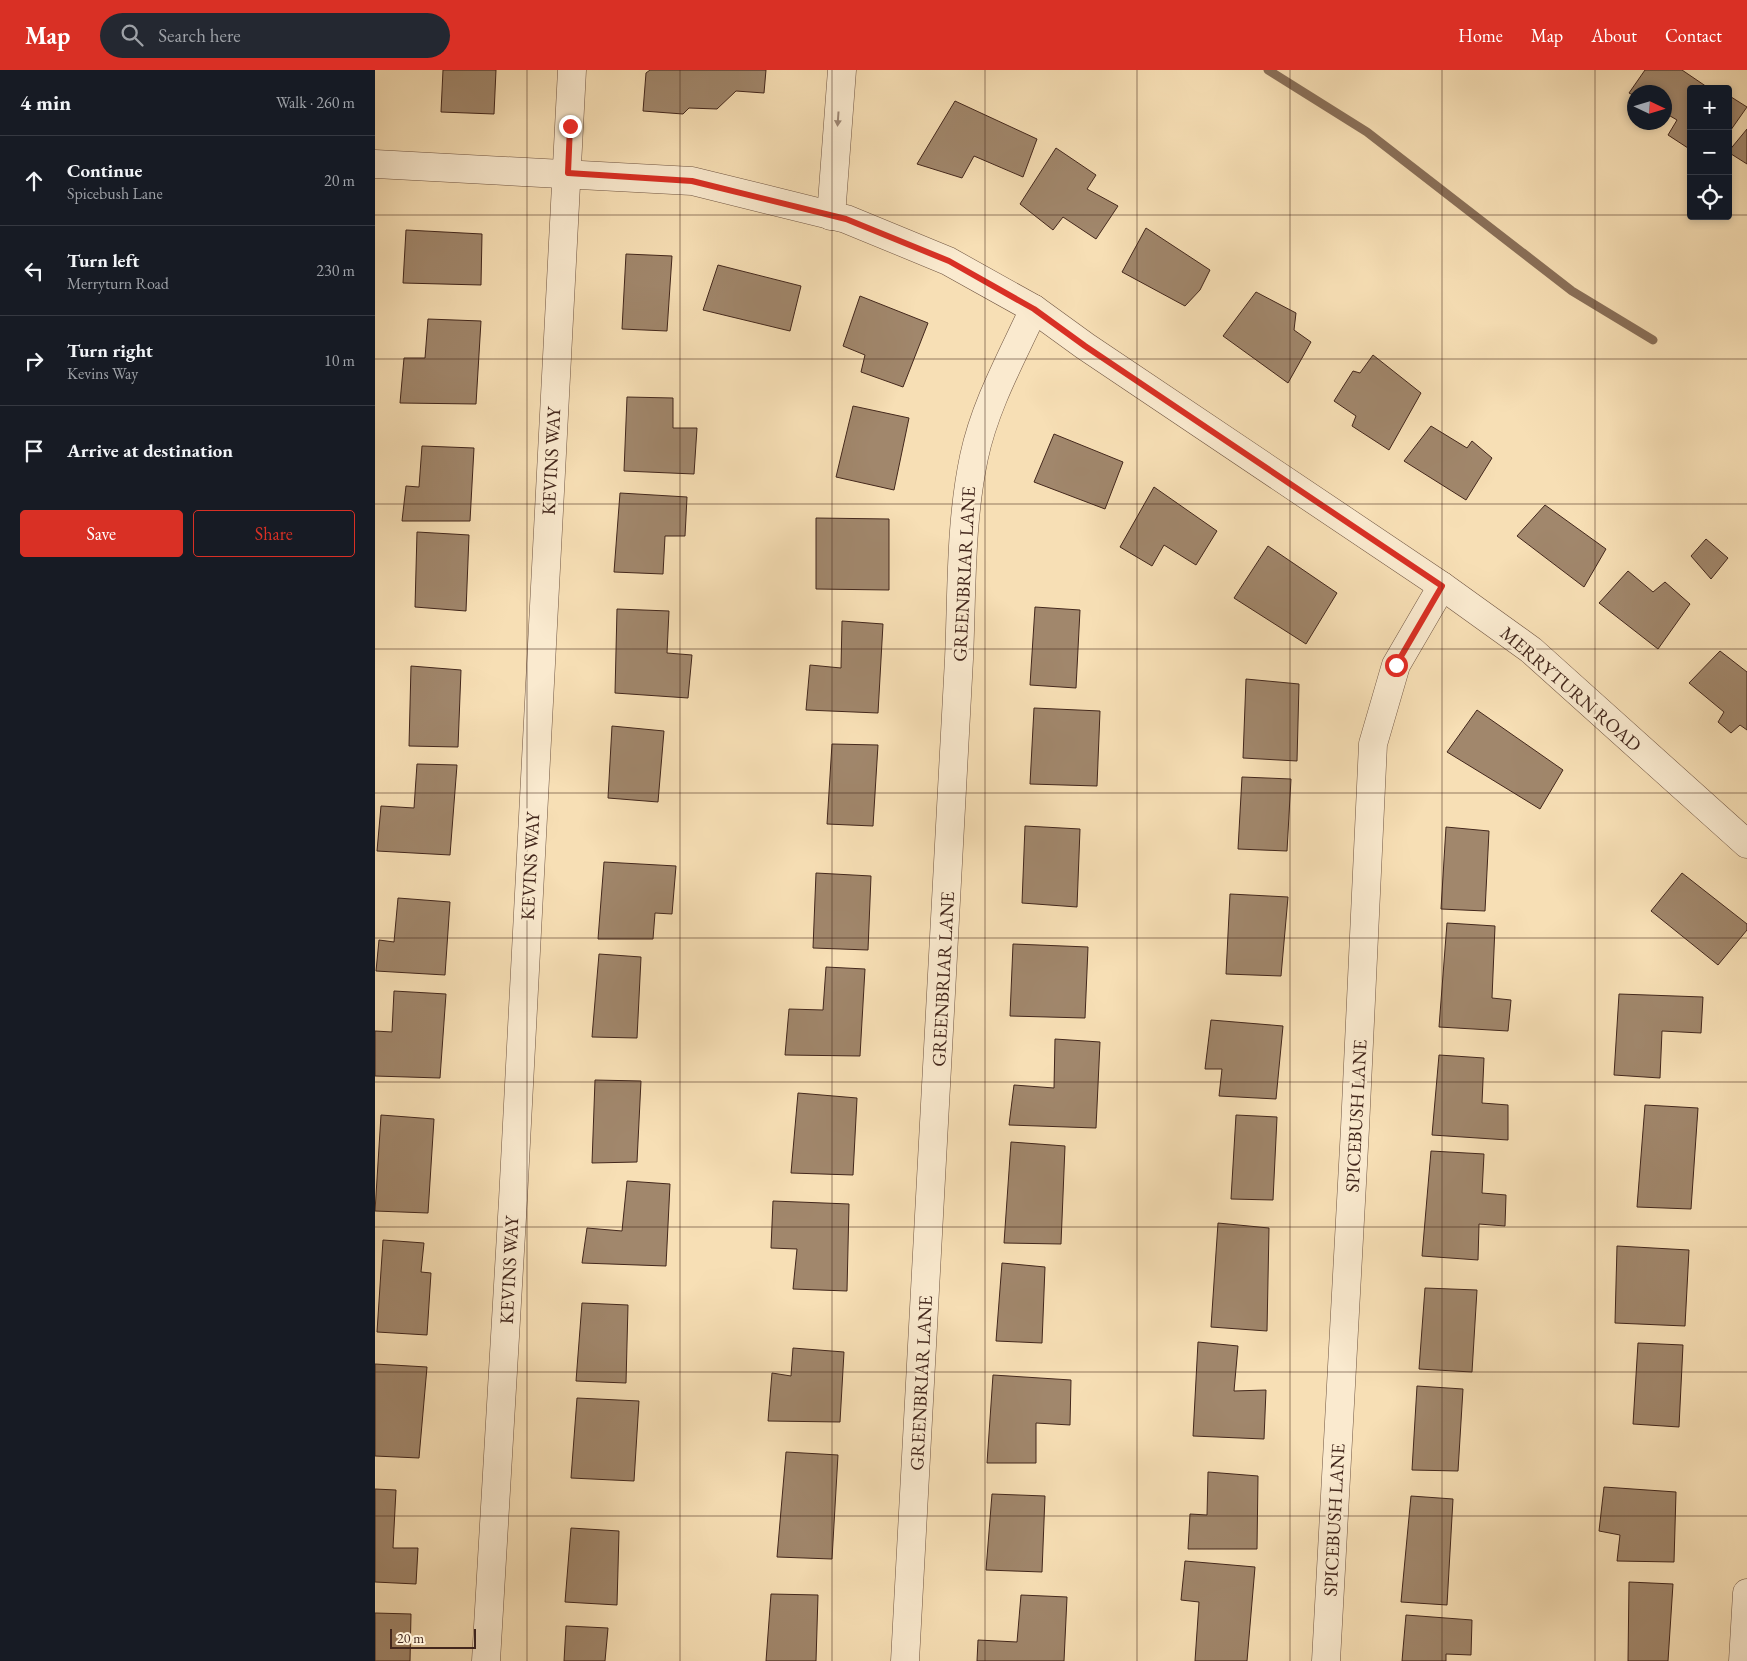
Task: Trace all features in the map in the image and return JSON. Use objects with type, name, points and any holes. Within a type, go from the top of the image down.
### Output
[{"type":"street","name":"KEVINS WAY","points":[[486,1661],[513,1200],[572,70]]},
{"type":"street","points":[[831,216],[842,70]]},
{"type":"street","name":"MERRYTURN ROAD","points":[[375,164],[692,181],[846,219],[949,261],[1034,309],[1093,352],[1442,586],[1531,650],[1747,844]]},
{"type":"street","name":"GREENBRIAR LANE","points":[[905,1661],[958,689],[965,506],[974,455],[995,393],[1034,309]]},
{"type":"street","name":"SPICEBUSH LANE","points":[[1326,1661],[1355,1138],[1373,744],[1396,665],[1442,586]]},
{"type":"street","points":[[1743,1661],[1747,1593]]},
{"type":"building","points":[[443,70],[496,70],[494,114],[441,112]]},
{"type":"building","points":[[650,70],[766,70],[764,93],[736,91],[717,109],[689,108],[683,114],[643,111],[646,73]]},
{"type":"building","points":[[1645,70],[1682,70],[1704,85],[1687,85],[1687,147],[1668,135],[1677,120],[1672,117],[1672,85],[1635,85]]},
{"type":"building","points":[[1732,98],[1747,107],[1732,128]]},
{"type":"building","points":[[955,101],[1037,139],[1023,177],[974,156],[962,178],[917,164]]},
{"type":"building","points":[[1747,129],[1747,164],[1732,155],[1732,147]]},
{"type":"building","points":[[1056,148],[1096,175],[1087,189],[1118,206],[1096,239],[1063,217],[1053,230],[1020,204]]},
{"type":"building","points":[[1146,228],[1210,270],[1200,290],[1185,306],[1122,272]]},
{"type":"building","points":[[406,230],[482,234],[481,285],[403,283]]},
{"type":"building","points":[[626,254],[672,256],[667,331],[622,329]]},
{"type":"building","points":[[718,265],[801,286],[790,331],[703,310]]},
{"type":"building","points":[[1256,292],[1296,313],[1294,330],[1311,342],[1288,383],[1223,336]]},
{"type":"building","points":[[860,296],[928,323],[903,387],[861,372],[865,355],[843,346]]},
{"type":"building","points":[[428,319],[481,321],[476,404],[400,403],[404,358],[425,358]]},
{"type":"building","points":[[1373,355],[1421,393],[1389,450],[1352,426],[1356,416],[1334,401],[1353,371],[1360,373]]},
{"type":"building","points":[[627,397],[673,398],[673,428],[697,428],[694,474],[624,471]]},
{"type":"building","points":[[853,406],[909,418],[894,490],[836,477]]},
{"type":"building","points":[[1431,426],[1467,448],[1472,441],[1492,458],[1466,500],[1404,461]]},
{"type":"building","points":[[1054,434],[1123,462],[1105,509],[1034,482]]},
{"type":"building","points":[[422,446],[474,448],[470,521],[402,521],[406,486],[419,487]]},
{"type":"building","points":[[1154,487],[1217,531],[1196,565],[1164,545],[1152,566],[1120,547]]},
{"type":"building","points":[[620,493],[687,497],[685,536],[665,536],[663,574],[614,572]]},
{"type":"building","points":[[1545,505],[1606,549],[1584,587],[1517,536]]},
{"type":"building","points":[[816,518],[889,519],[889,590],[816,589]]},
{"type":"building","points":[[417,532],[469,535],[466,611],[415,607]]},
{"type":"building","points":[[1706,539],[1728,558],[1711,579],[1691,556]]},
{"type":"building","points":[[1268,546],[1337,593],[1306,644],[1234,598]]},
{"type":"building","points":[[1628,571],[1653,592],[1665,582],[1690,604],[1658,649],[1599,603]]},
{"type":"building","points":[[1035,607],[1080,610],[1076,688],[1030,685]]},
{"type":"building","points":[[617,609],[669,611],[667,653],[692,655],[688,698],[615,693]]},
{"type":"building","points":[[842,621],[883,624],[878,713],[806,710],[810,665],[841,668]]},
{"type":"building","points":[[1720,651],[1747,672],[1747,730],[1740,725],[1731,733],[1718,722],[1724,712],[1689,683]]},
{"type":"building","points":[[411,666],[461,670],[458,747],[409,746]]},
{"type":"building","points":[[1246,679],[1299,684],[1297,761],[1243,758]]},
{"type":"building","points":[[1034,708],[1100,711],[1097,786],[1030,784]]},
{"type":"building","points":[[1477,710],[1563,770],[1540,809],[1447,752]]},
{"type":"building","points":[[612,726],[664,731],[658,802],[608,798]]},
{"type":"building","points":[[832,744],[878,745],[873,826],[827,824]]},
{"type":"building","points":[[417,764],[457,765],[450,855],[377,851],[381,806],[414,808]]},
{"type":"building","points":[[1242,777],[1291,779],[1287,851],[1238,849]]},
{"type":"building","points":[[1025,826],[1080,829],[1077,907],[1022,903]]},
{"type":"building","points":[[1446,827],[1489,831],[1485,911],[1441,909]]},
{"type":"building","points":[[604,862],[676,866],[672,914],[655,913],[653,939],[598,939]]},
{"type":"building","points":[[816,873],[871,876],[868,950],[813,948]]},
{"type":"building","points":[[1682,873],[1747,924],[1747,930],[1718,965],[1651,911]]},
{"type":"building","points":[[1230,894],[1288,897],[1281,976],[1226,974]]},
{"type":"building","points":[[398,898],[450,902],[445,975],[376,971],[379,940],[394,942]]},
{"type":"building","points":[[1447,923],[1495,926],[1492,998],[1511,1000],[1508,1031],[1439,1027]]},
{"type":"building","points":[[1013,944],[1088,947],[1085,1018],[1010,1016]]},
{"type":"building","points":[[599,954],[641,957],[637,1038],[592,1037]]},
{"type":"building","points":[[826,967],[865,969],[860,1056],[785,1055],[789,1009],[823,1010]]},
{"type":"building","points":[[394,991],[446,994],[440,1078],[375,1076],[375,1031],[392,1032]]},
{"type":"building","points":[[1619,994],[1703,997],[1701,1033],[1662,1031],[1660,1078],[1614,1075]]},
{"type":"building","points":[[1211,1020],[1283,1026],[1276,1099],[1219,1096],[1222,1069],[1205,1069]]},
{"type":"building","points":[[1055,1039],[1100,1042],[1096,1128],[1009,1125],[1014,1085],[1054,1088]]},
{"type":"building","points":[[1439,1055],[1484,1058],[1482,1103],[1508,1105],[1508,1140],[1432,1135]]},
{"type":"building","points":[[595,1080],[641,1081],[637,1162],[592,1163]]},
{"type":"building","points":[[798,1093],[857,1098],[853,1175],[791,1173]]},
{"type":"building","points":[[1645,1105],[1698,1108],[1691,1209],[1637,1207]]},
{"type":"building","points":[[381,1115],[434,1119],[428,1213],[375,1211]]},
{"type":"building","points":[[1236,1115],[1277,1117],[1273,1200],[1231,1199]]},
{"type":"building","points":[[1011,1142],[1065,1146],[1061,1244],[1004,1243]]},
{"type":"building","points":[[1431,1151],[1484,1154],[1482,1193],[1506,1195],[1505,1226],[1479,1224],[1478,1260],[1422,1256]]},
{"type":"building","points":[[627,1181],[670,1184],[666,1266],[582,1263],[587,1228],[622,1231]]},
{"type":"building","points":[[773,1201],[849,1204],[847,1291],[793,1289],[797,1249],[771,1248]]},
{"type":"building","points":[[1218,1223],[1269,1228],[1267,1331],[1211,1327]]},
{"type":"building","points":[[383,1240],[424,1243],[421,1272],[431,1273],[427,1335],[377,1332]]},
{"type":"building","points":[[1617,1246],[1689,1250],[1685,1326],[1615,1323]]},
{"type":"building","points":[[1002,1263],[1045,1267],[1042,1343],[996,1341]]},
{"type":"building","points":[[1425,1288],[1477,1290],[1472,1372],[1419,1369]]},
{"type":"building","points":[[582,1303],[628,1305],[626,1383],[576,1381]]},
{"type":"building","points":[[1198,1342],[1238,1346],[1234,1391],[1266,1390],[1264,1439],[1193,1436]]},
{"type":"building","points":[[1638,1343],[1683,1345],[1679,1427],[1633,1424]]},
{"type":"building","points":[[793,1348],[844,1352],[840,1422],[768,1421],[772,1373],[791,1376]]},
{"type":"building","points":[[375,1364],[427,1367],[419,1458],[375,1456]]},
{"type":"building","points":[[993,1375],[1071,1380],[1070,1425],[1036,1423],[1036,1463],[987,1463]]},
{"type":"building","points":[[1417,1386],[1463,1389],[1458,1471],[1412,1470]]},
{"type":"building","points":[[577,1398],[639,1401],[634,1481],[571,1478]]},
{"type":"building","points":[[786,1452],[838,1455],[832,1559],[777,1557]]},
{"type":"building","points":[[1208,1472],[1258,1476],[1257,1549],[1188,1549],[1190,1514],[1207,1515]]},
{"type":"building","points":[[1604,1487],[1676,1492],[1674,1562],[1617,1561],[1620,1535],[1599,1531]]},
{"type":"building","points":[[375,1489],[396,1490],[393,1548],[418,1548],[416,1584],[375,1582]]},
{"type":"building","points":[[992,1494],[1045,1496],[1042,1572],[986,1570]]},
{"type":"building","points":[[1411,1496],[1453,1499],[1447,1605],[1401,1602]]},
{"type":"building","points":[[571,1528],[619,1531],[617,1605],[565,1602]]},
{"type":"building","points":[[1185,1561],[1255,1567],[1247,1661],[1195,1661],[1199,1602],[1181,1600]]},
{"type":"building","points":[[1629,1582],[1673,1584],[1668,1661],[1628,1661]]},
{"type":"building","points":[[771,1594],[818,1595],[816,1661],[766,1661]]},
{"type":"building","points":[[1021,1595],[1067,1597],[1064,1661],[977,1661],[978,1640],[1017,1642]]},
{"type":"building","points":[[375,1613],[411,1614],[410,1661],[375,1661]]},
{"type":"building","points":[[1406,1615],[1472,1620],[1471,1655],[1446,1654],[1446,1661],[1402,1661]]},
{"type":"building","points":[[566,1626],[608,1628],[605,1661],[564,1661]]},
{"type":"waterway","points":[[1268,70],[1367,132],[1572,291],[1653,340]]},
{"type":"route","points":[[570,126],[568,173],[692,181],[846,219],[949,261],[1034,309],[1085,346],[1442,586],[1396,665]]}]
